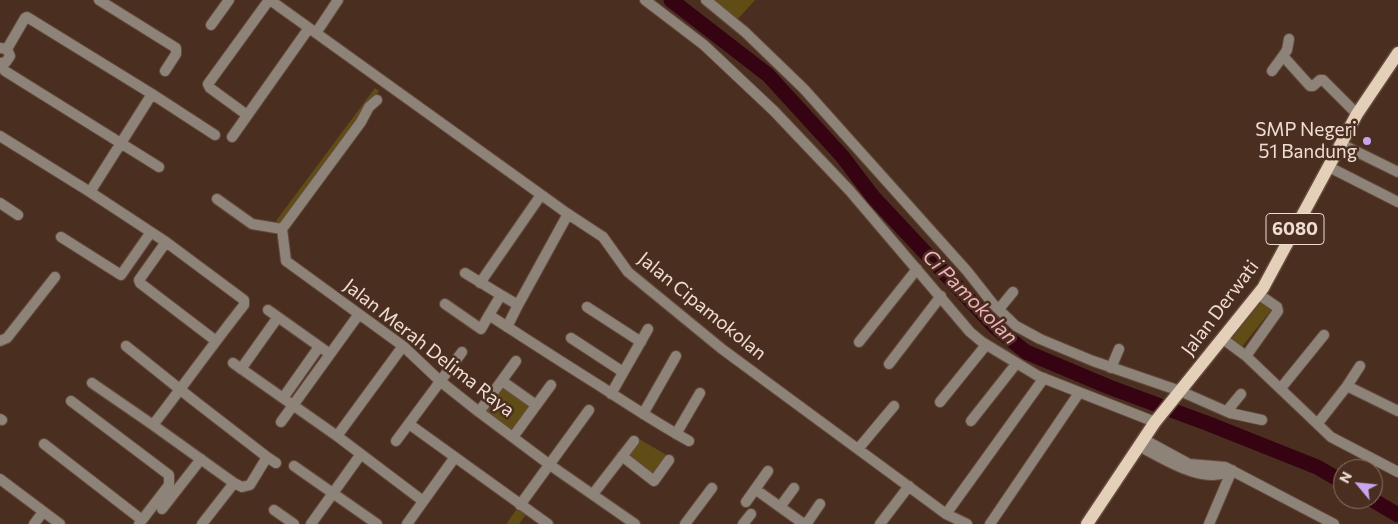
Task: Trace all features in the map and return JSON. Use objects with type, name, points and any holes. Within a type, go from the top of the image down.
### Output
[{"type":"main road","name":"Jalan Derwati","points":[[1087,524],[1157,420],[1263,288],[1357,114],[1398,53]]},
{"type":"street","points":[[99,0],[176,48],[176,54],[165,71]]},
{"type":"street","points":[[211,25],[229,0]]},
{"type":"street","points":[[247,115],[210,88],[208,84],[269,0]]},
{"type":"street","name":"Jalan Cipamokolan","points":[[269,0],[389,85],[539,198],[566,217],[603,237],[628,272],[700,331],[946,514],[966,524]]},
{"type":"street","points":[[232,137],[247,115],[338,0]]},
{"type":"street","points":[[645,0],[704,45],[774,112],[850,191],[970,332],[986,345],[1016,364],[1044,378],[1079,394],[1157,420]]},
{"type":"street","points":[[706,0],[745,32],[804,89],[1016,326],[1040,339],[1111,368],[1227,412],[1262,420]]},
{"type":"street","points":[[159,167],[5,71],[2,63],[9,58],[10,53],[2,48],[25,18],[27,17],[152,94],[215,136]]},
{"type":"street","points":[[1272,71],[1287,50],[1289,39]]},
{"type":"street","points":[[1283,56],[1310,86],[1322,80],[1357,114]]},
{"type":"street","points":[[217,198],[252,224],[282,228],[389,85]]},
{"type":"street","points":[[90,192],[152,94]]},
{"type":"street","points":[[0,136],[166,242],[244,300],[244,305],[153,425]]},
{"type":"street","points":[[1341,144],[1398,172]]},
{"type":"street","points":[[1329,167],[1398,202]]},
{"type":"street","points":[[480,283],[539,198]]},
{"type":"street","points":[[0,203],[18,216]]},
{"type":"street","points":[[507,327],[566,217]]},
{"type":"street","name":"Jalan Merah Delima Raya","points":[[282,228],[286,261],[404,346],[440,381],[479,412],[592,494],[623,521],[635,524]]},
{"type":"street","points":[[61,237],[121,275],[151,232]]},
{"type":"street","points":[[166,242],[139,280],[140,283],[216,341]]},
{"type":"street","points":[[859,342],[917,270]]},
{"type":"street","points":[[465,273],[518,305]]},
{"type":"street","points":[[0,341],[7,338],[55,276]]},
{"type":"street","points":[[999,309],[1013,292]]},
{"type":"street","points":[[1246,356],[1278,311],[1277,307],[1258,294]]},
{"type":"street","points":[[445,304],[481,329],[501,295]]},
{"type":"street","points":[[889,364],[941,296]]},
{"type":"street","points":[[587,306],[641,342]]},
{"type":"street","points":[[268,310],[330,354]]},
{"type":"street","points":[[282,422],[359,314]]},
{"type":"street","points":[[489,315],[642,414],[689,441]]},
{"type":"street","points":[[278,317],[237,366],[337,436],[423,501]]},
{"type":"street","points":[[611,394],[648,329]]},
{"type":"street","points":[[1280,388],[1324,334]]},
{"type":"street","points":[[571,338],[623,372]]},
{"type":"street","points":[[1222,339],[1246,356],[1331,437],[1397,468]]},
{"type":"street","points":[[940,402],[986,345]]},
{"type":"street","points":[[92,383],[234,483],[242,487],[250,485],[272,460],[126,346]]},
{"type":"street","points":[[337,436],[404,346]]},
{"type":"street","points":[[283,398],[319,347]]},
{"type":"street","points":[[1111,368],[1119,349]]},
{"type":"street","points":[[396,441],[462,352]]},
{"type":"street","points":[[642,414],[676,356]]},
{"type":"street","points":[[479,412],[516,361]]},
{"type":"street","points":[[970,421],[1016,364]]},
{"type":"street","points":[[1318,423],[1360,366]]},
{"type":"street","points":[[946,514],[1044,378]]},
{"type":"street","points":[[502,381],[536,405]]},
{"type":"street","points":[[513,437],[550,385]]},
{"type":"street","points":[[1347,386],[1398,411]]},
{"type":"street","points":[[676,434],[700,393]]},
{"type":"street","points":[[990,524],[1079,394]]},
{"type":"street","points":[[1227,412],[1241,394]]},
{"type":"street","points":[[44,444],[141,522],[169,484],[169,475],[71,401]]},
{"type":"street","points":[[858,449],[894,406]]},
{"type":"street","points":[[520,505],[588,410]]},
{"type":"street","points":[[409,424],[548,524]]},
{"type":"street","points":[[592,494],[634,441]]},
{"type":"street","points":[[1141,442],[1169,462],[1196,473],[1222,476],[1232,470]]},
{"type":"street","points":[[311,524],[361,454]]},
{"type":"street","points":[[622,456],[654,481],[669,460]]},
{"type":"street","points":[[408,524],[455,457]]},
{"type":"street","points":[[162,509],[201,459]]},
{"type":"street","points":[[294,466],[370,522]]},
{"type":"street","points":[[1209,524],[1232,470]]},
{"type":"street","points":[[1232,470],[1334,524]]},
{"type":"street","points":[[746,502],[768,471]]},
{"type":"street","points":[[0,479],[60,524]]},
{"type":"street","points":[[202,524],[234,483]]},
{"type":"street","points":[[880,524],[909,486]]},
{"type":"street","points":[[685,524],[712,488]]},
{"type":"street","points":[[780,507],[794,488]]},
{"type":"street","points":[[755,489],[801,522],[807,524],[820,504]]},
{"type":"street","points":[[274,510],[294,524]]},
{"type":"street","points":[[34,524],[43,512]]},
{"type":"street","points":[[743,524],[751,514]]},
{"type":"shaded area","points":[[708,0],[755,0],[736,21]]},
{"type":"shaded area","points":[[375,88],[379,91],[281,224],[276,221]]},
{"type":"shaded area","points":[[1262,301],[1272,309],[1241,348],[1231,340]]},
{"type":"shaded area","points":[[502,385],[531,406],[512,432],[483,411]]},
{"type":"shaded area","points":[[639,439],[670,457],[655,477],[626,456]]},
{"type":"shaded area","points":[[518,507],[527,513],[519,524],[508,524],[507,523]]},
{"type":"waterway","name":"Ci Pamokolan","points":[[671,0],[768,75],[842,156],[874,198],[996,328],[1026,352],[1109,387],[1317,467],[1333,476]]},
{"type":"waterway","name":"Ci Pamokolan","points":[[1383,506],[1398,515]]},
{"type":"place","name":"SMP Negeri 51 Bandung","points":[[1367,141]]}]
